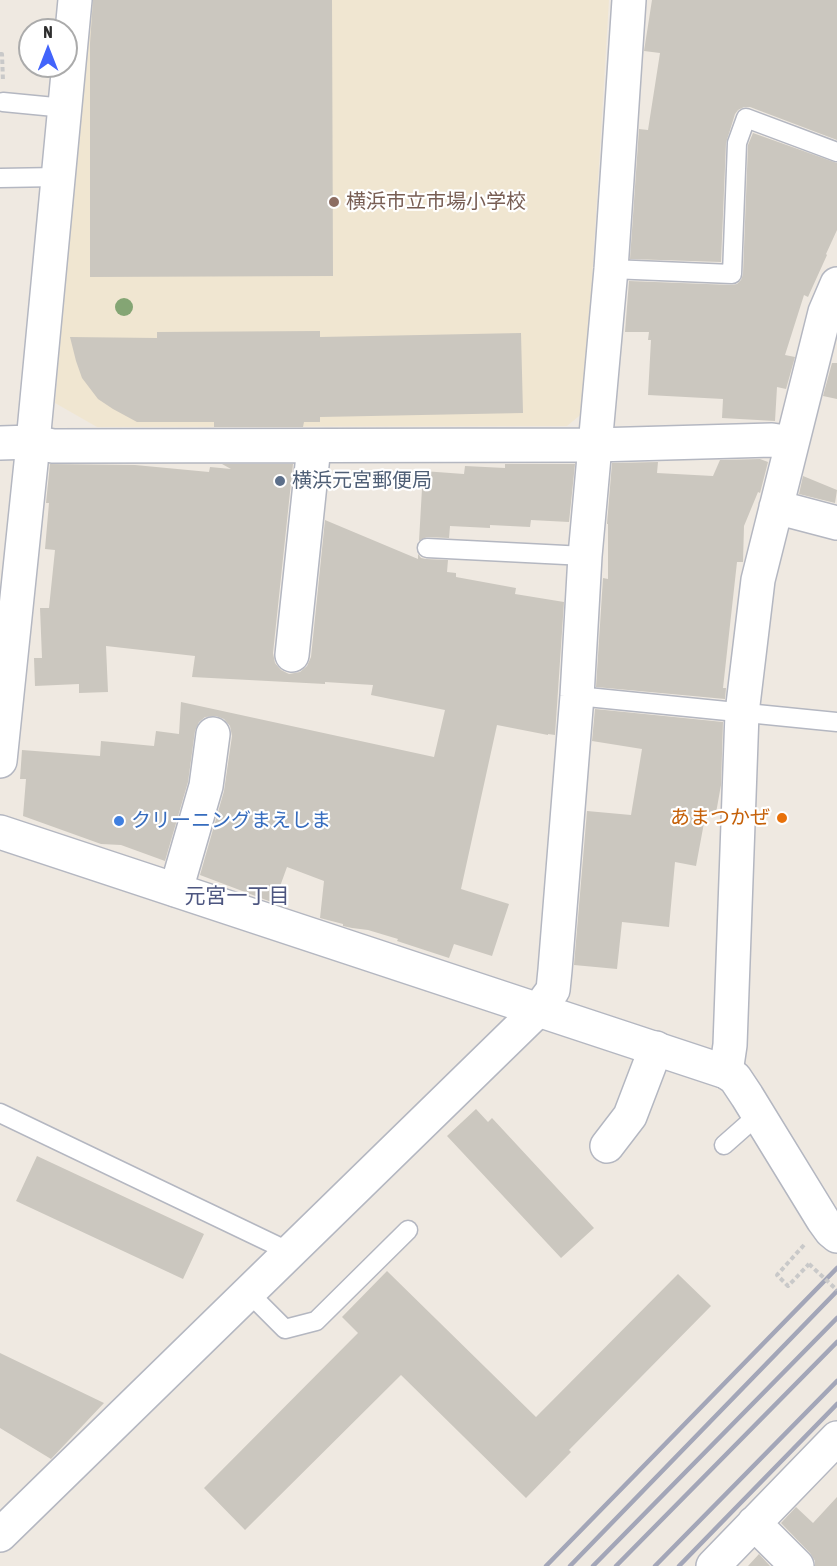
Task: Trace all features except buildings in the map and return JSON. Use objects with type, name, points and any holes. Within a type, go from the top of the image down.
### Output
[{"type":"street","points":[[0,761],[75,0]]},
{"type":"street","points":[[0,1535],[539,1009],[553,990],[577,696],[585,556],[611,269],[629,0]]},
{"type":"street","points":[[726,1072],[730,1045],[742,713],[758,580],[792,443],[833,303]]},
{"type":"street","points":[[0,442],[32,442],[52,447],[595,445],[772,440],[792,443]]},
{"type":"street","points":[[292,655],[314,446]]},
{"type":"street","points":[[776,507],[837,524]]},
{"type":"street","points":[[176,890],[206,786],[213,734]]},
{"type":"street","points":[[0,832],[726,1072],[735,1078],[823,1220],[837,1236]]},
{"type":"street","points":[[608,1146],[630,1116],[656,1048]]},
{"type":"street","points":[[712,1566],[837,1438]]},
{"type":"street","points":[[754,1523],[797,1566]]},
{"type":"lane","points":[[3,102],[65,108]]},
{"type":"lane","points":[[611,269],[732,274],[737,143],[746,118],[837,152]]},
{"type":"lane","points":[[0,178],[58,177]]},
{"type":"lane","points":[[427,548],[585,556]]},
{"type":"lane","points":[[577,696],[837,722]]},
{"type":"lane","points":[[0,1113],[290,1252]]},
{"type":"lane","points":[[724,1145],[758,1114]]},
{"type":"lane","points":[[248,1292],[285,1329],[316,1321],[408,1230]]},
{"type":"path","points":[[806,1244],[777,1275],[788,1286],[809,1264],[837,1290]]},
{"type":"shaded area","name":"横浜市立市場小学校","points":[[86,0],[609,0],[584,412],[567,426],[97,427],[55,403]]},
{"type":"railway","points":[[546,1566],[837,1268]]},
{"type":"railway","points":[[570,1566],[837,1291]]},
{"type":"railway","points":[[593,1566],[837,1318]]},
{"type":"railway","points":[[616,1566],[837,1342]]},
{"type":"railway","points":[[655,1566],[837,1381]]},
{"type":"railway","points":[[679,1566],[837,1404]]},
{"type":"place","name":"横浜市立市場小学校","points":[[334,202]]},
{"type":"place","name":"横浜元宮郵便局","points":[[280,481]]},
{"type":"place","name":"あまつかぜ","points":[[782,818]]},
{"type":"place","name":"クリーニングまえしま","points":[[119,821]]},
{"type":"district","name":"元宮一丁目","points":[[237,896]]}]
